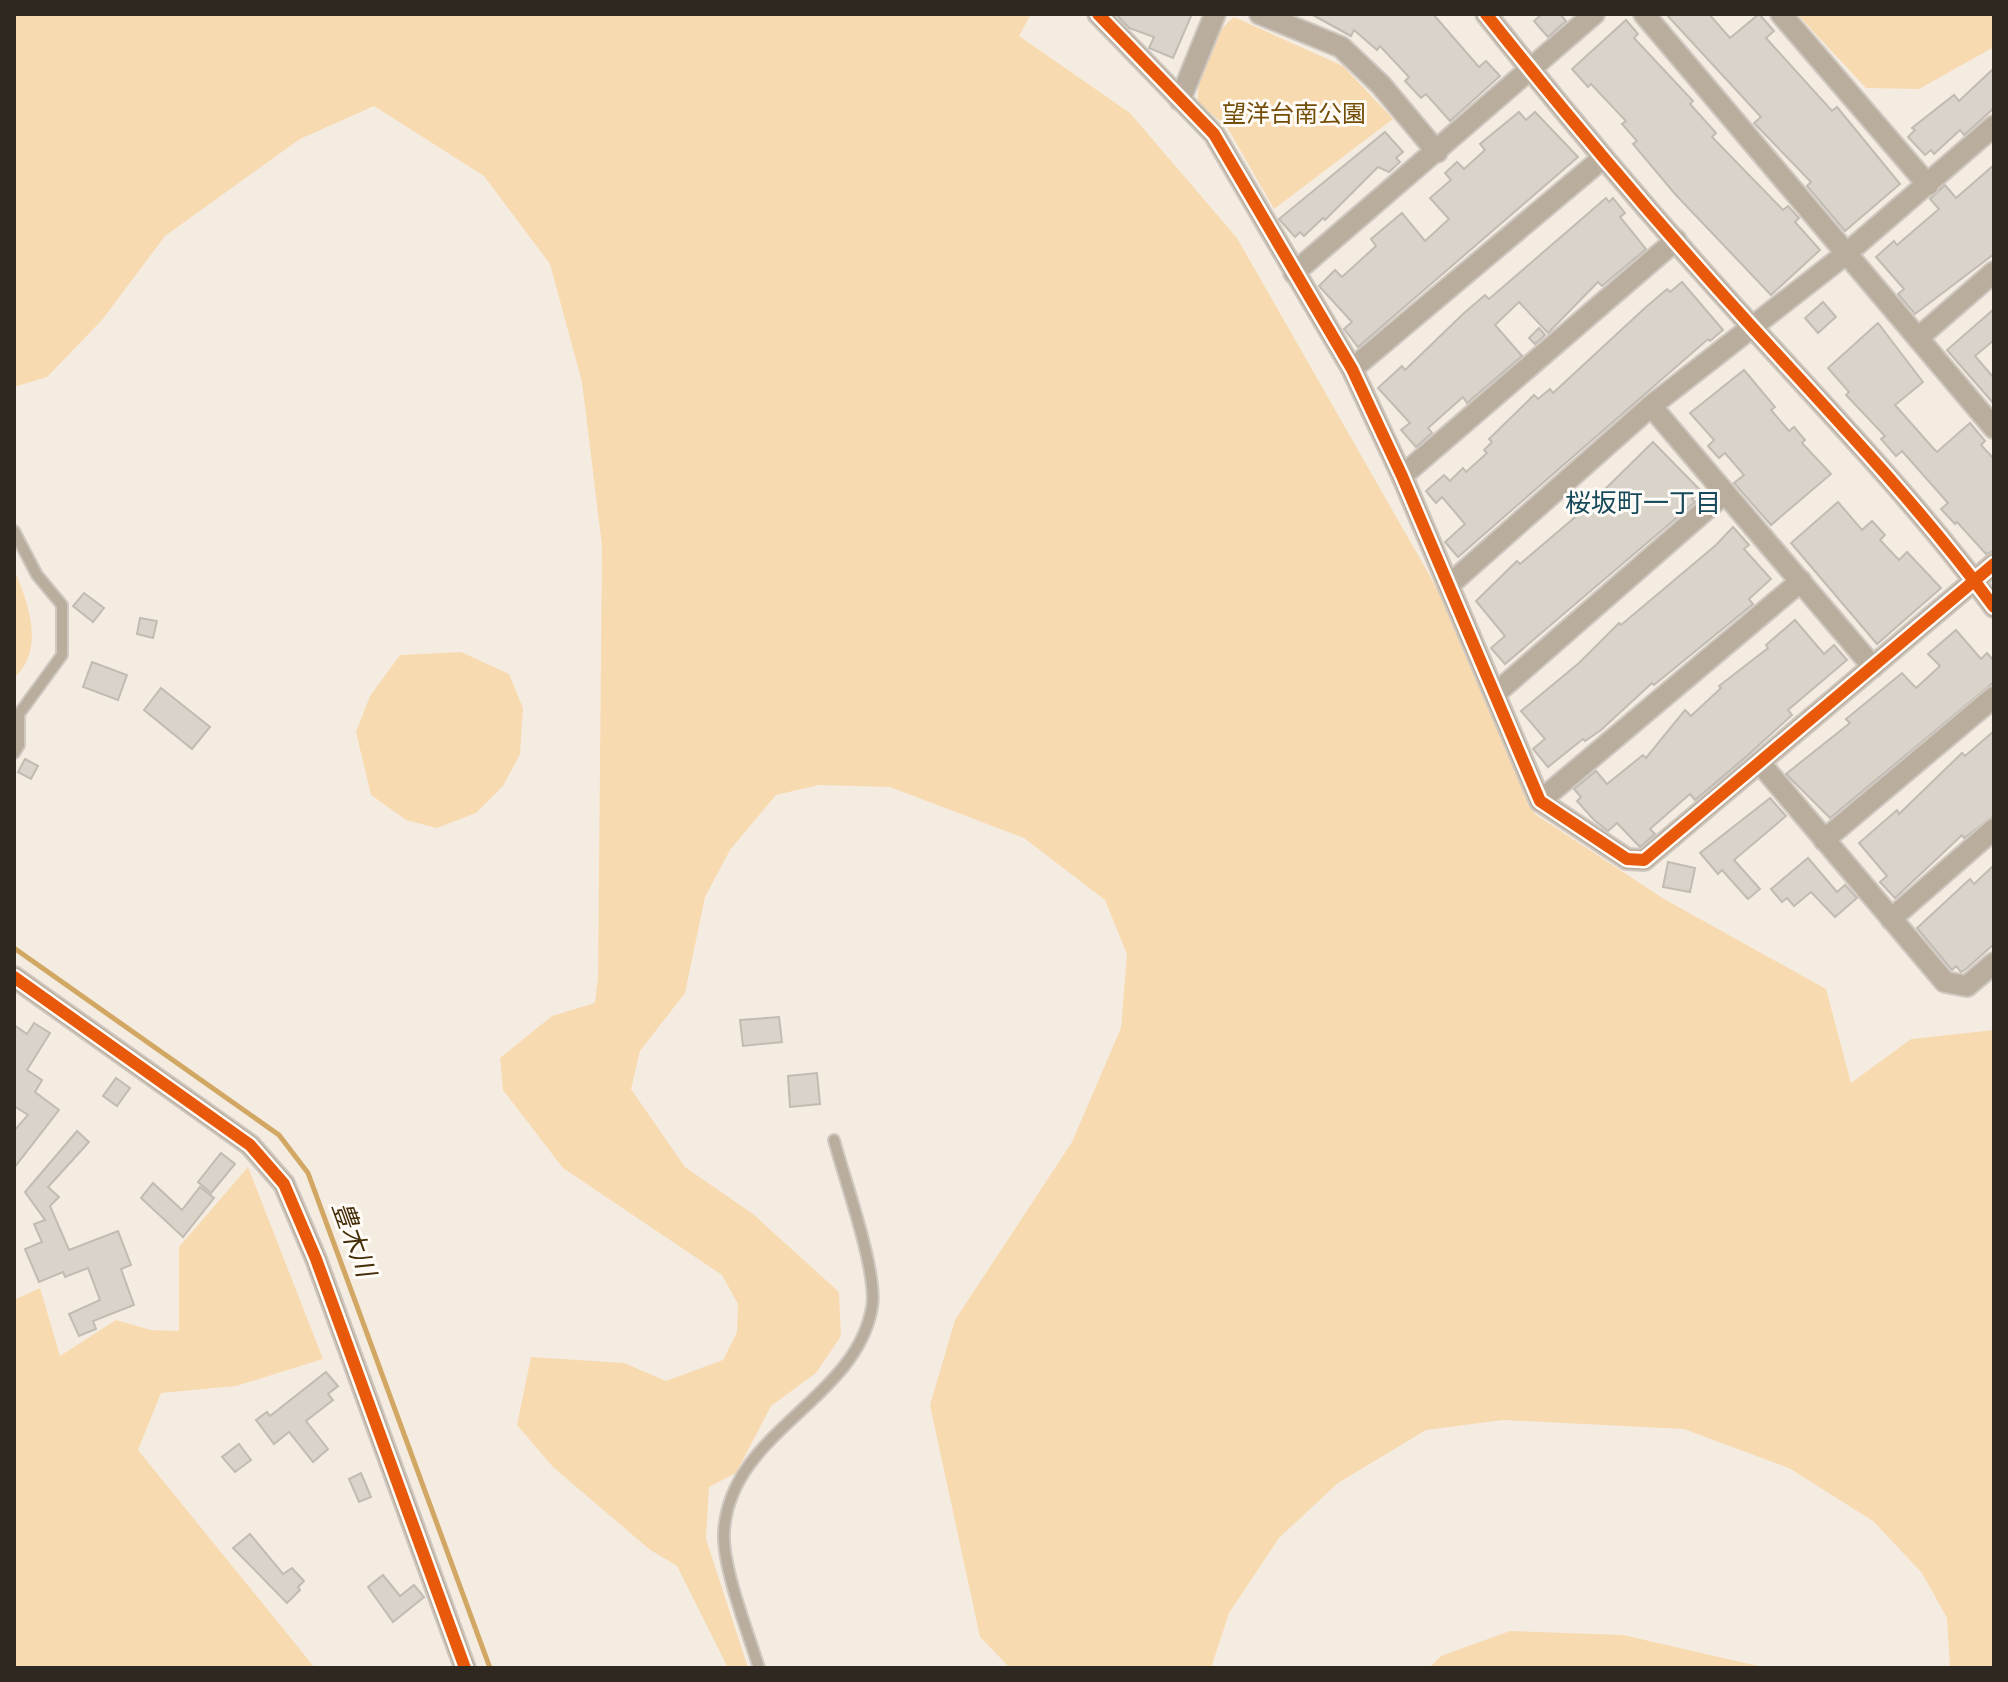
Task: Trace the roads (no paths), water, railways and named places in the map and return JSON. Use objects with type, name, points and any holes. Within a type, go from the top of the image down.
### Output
[{"type":"street","points":[[1098,14],[1214,134],[1352,369],[1402,476],[1540,801],[1627,859],[1644,860],[1994,564]]},
{"type":"street","points":[[1180,100],[1215,14]]},
{"type":"street","points":[[1260,14],[1341,47],[1381,85],[1437,152]]},
{"type":"street","points":[[1486,14],[1603,158],[1753,328],[1828,406],[1994,607]]},
{"type":"street","points":[[1294,273],[1594,14]]},
{"type":"street","points":[[1644,14],[1992,422]]},
{"type":"street","points":[[1781,14],[1928,185]]},
{"type":"street","points":[[1449,585],[1651,406],[1847,253],[1994,126]]},
{"type":"street","points":[[1352,369],[1603,158]]},
{"type":"street","points":[[1402,476],[1676,240]]},
{"type":"street","points":[[1918,338],[1994,272]]},
{"type":"street","points":[[1651,406],[1873,667]]},
{"type":"street","points":[[1495,694],[1725,493]]},
{"type":"street","points":[[1540,801],[1801,581]]},
{"type":"street","points":[[1824,840],[1994,697]]},
{"type":"street","points":[[1760,763],[1945,982],[1967,986],[1994,963]]},
{"type":"street","points":[[1891,919],[1994,829]]},
{"type":"street","points":[[14,977],[250,1145],[284,1184],[316,1259],[465,1668]]},
{"type":"lane","points":[[14,531],[37,575],[62,605],[62,655],[19,714],[19,745],[14,753]]},
{"type":"lane","points":[[759,1668],[732,1576],[724,1533],[733,1492],[759,1451],[792,1415],[836,1376],[861,1341],[873,1305],[867,1267],[834,1140]]},
{"type":"waterway","name":"豊木川","points":[[14,948],[279,1135],[308,1173],[490,1668]]},
{"type":"district","name":"桜坂町一丁目","points":[[1643,503]]},
{"type":"park label","name":"望洋台南公園","points":[[1294,114]]}]
